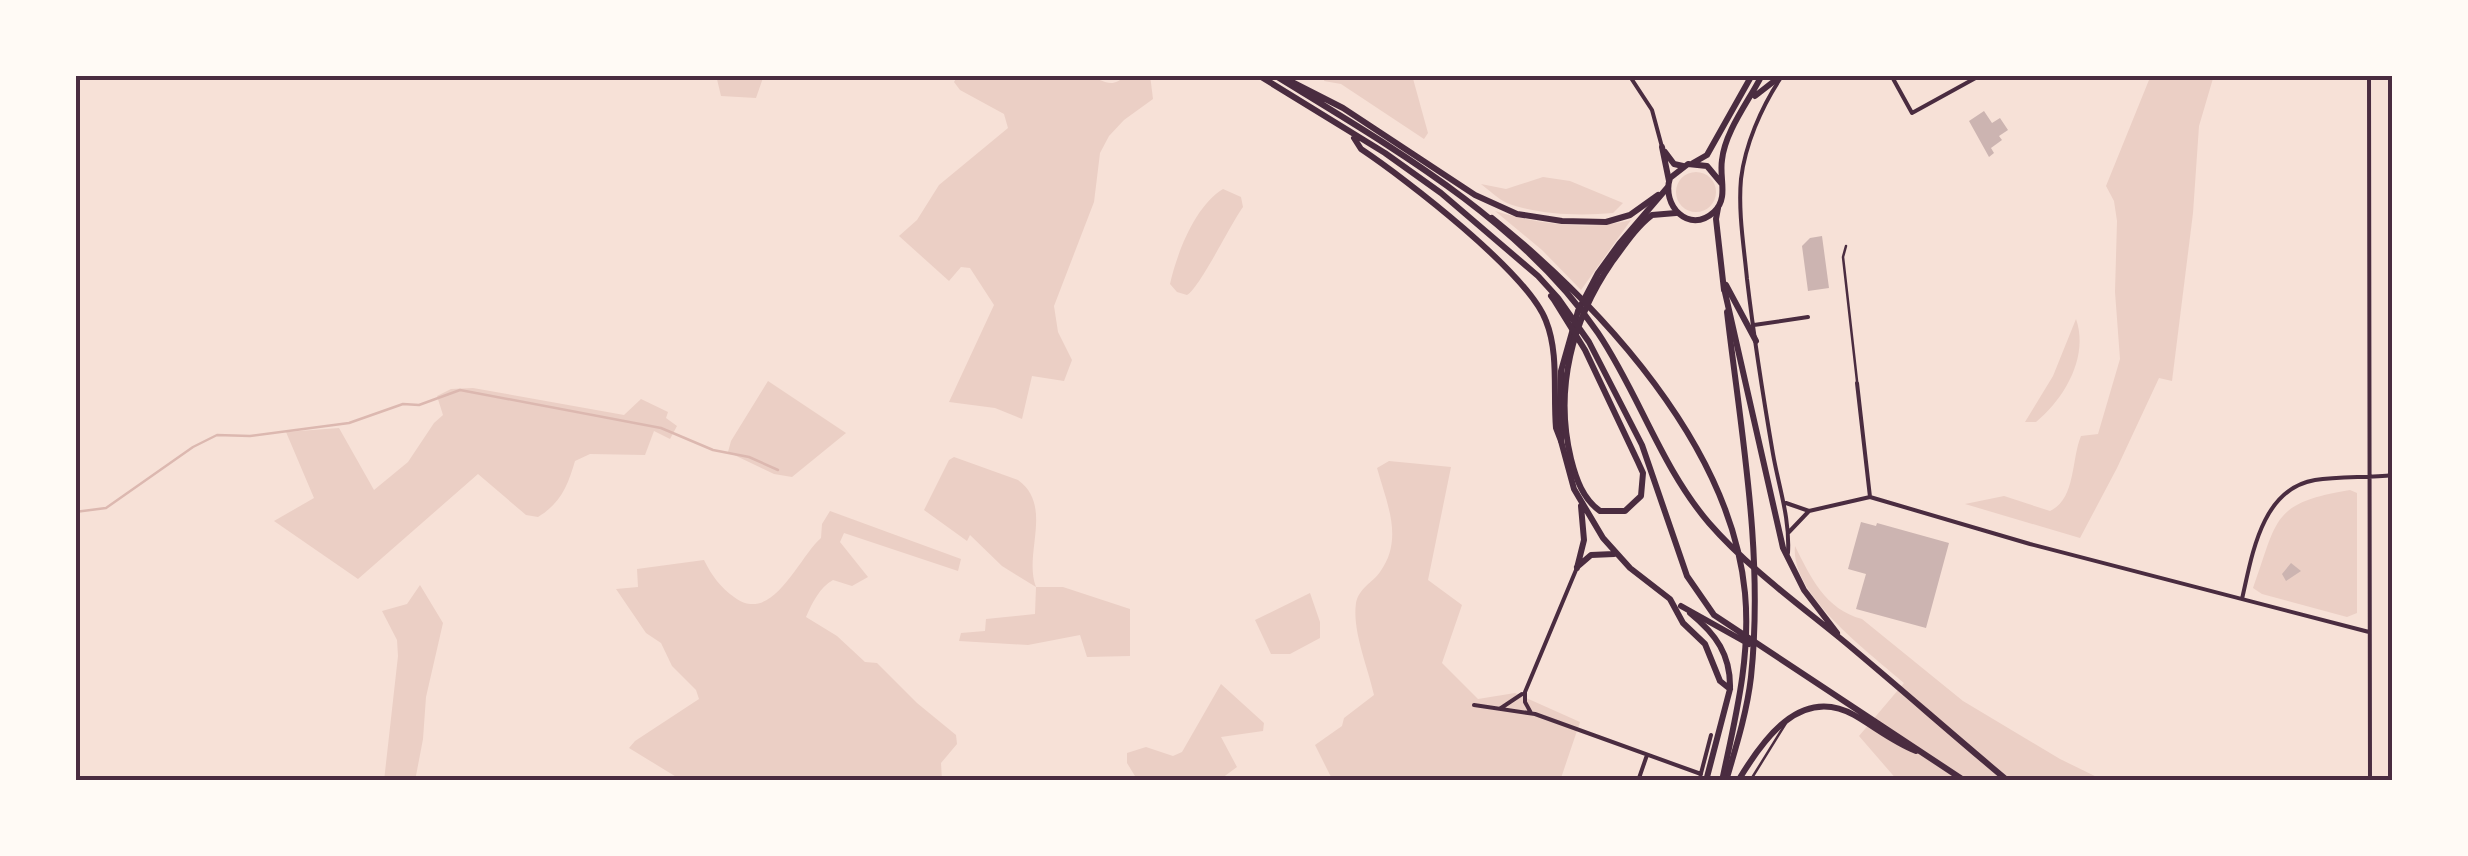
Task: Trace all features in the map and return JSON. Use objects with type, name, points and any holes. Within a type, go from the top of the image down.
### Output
[{"type":"main road","points":[[1258,75],[1385,153],[1441,194],[1528,268],[1556,299],[1587,346],[1642,446],[1687,576],[1714,615],[1965,781]]},
{"type":"main road","points":[[1275,75],[1450,188],[1604,320],[1647,374],[1696,450],[1719,495],[1733,535],[1744,588],[1748,660]]},
{"type":"main road","points":[[1275,75],[1343,108],[1475,195],[1517,214],[1606,222],[1630,214],[1658,195]]},
{"type":"main road","points":[[1662,147],[1669,160],[1683,166],[1706,156],[1752,75]]},
{"type":"main road","points":[[1724,781],[1748,660],[1754,550],[1716,220],[1723,194],[1724,147],[1762,75]]},
{"type":"main road","points":[[1747,104],[1782,75]]},
{"type":"main road","points":[[1351,134],[1361,148],[1446,214],[1540,308],[1551,340],[1556,428],[1570,479],[1580,502],[1616,554],[1670,599],[1785,664]]},
{"type":"main road","points":[[1662,147],[1668,200],[1676,213]]},
{"type":"main road","points":[[1693,164],[1712,168],[1722,184]]},
{"type":"main road","points":[[1560,440],[1561,371],[1578,311],[1598,273],[1683,166]]},
{"type":"main road","points":[[1587,346],[1643,473],[1641,496],[1631,508],[1620,513],[1606,514],[1596,509],[1584,494],[1574,469],[1566,430],[1568,356],[1592,295],[1622,248],[1652,216],[1676,213],[1699,219],[1718,208]]},
{"type":"main road","points":[[1723,283],[1756,341]]},
{"type":"main road","points":[[1723,283],[1789,563],[1813,604],[1844,641]]},
{"type":"main road","points":[[1568,288],[1707,521],[1794,601],[2008,781]]},
{"type":"main road","points":[[1576,568],[1584,540],[1580,502]]},
{"type":"main road","points":[[1576,568],[1591,555],[1616,554]]},
{"type":"main road","points":[[1670,599],[1683,623],[1705,644],[1720,681],[1730,689]]},
{"type":"main road","points":[[1681,606],[1721,644],[1729,666],[1730,689],[1702,779]]},
{"type":"main road","points":[[1738,781],[1765,740],[1789,717],[1812,708],[1835,708],[1855,716],[1897,744],[1926,755]]},
{"type":"street","points":[[1629,75],[1652,110],[1662,147]]},
{"type":"street","points":[[1782,75],[1750,140],[1742,179],[1743,241],[1776,468],[1785,502],[1789,563]]},
{"type":"street","points":[[1891,75],[1912,113],[1981,75]]},
{"type":"street","points":[[2368,75],[2370,781]]},
{"type":"street","points":[[1754,324],[1808,316]]},
{"type":"street","points":[[1857,383],[1870,498]]},
{"type":"street","points":[[2242,599],[2252,552],[2266,517],[2285,495],[2314,480],[2393,474]]},
{"type":"street","points":[[1785,502],[1809,511],[1870,498],[2369,632]]},
{"type":"street","points":[[1789,532],[1809,511]]},
{"type":"street","points":[[1531,714],[1524,692],[1576,568]]},
{"type":"street","points":[[1501,708],[1524,692]]},
{"type":"street","points":[[1474,705],[1531,714],[1702,779],[1711,735]]},
{"type":"street","points":[[1638,781],[1647,755]]},
{"type":"lane","points":[[1846,246],[1843,258],[1857,383]]},
{"type":"lane","points":[[1750,781],[1789,717]]},
{"type":"shaded area","points":[[1068,74],[1110,83],[1125,75],[1150,75],[1153,99],[1124,120],[1100,153],[1094,202],[1054,306],[1058,332],[1072,360],[1064,381],[1032,376],[1022,419],[995,408],[949,402],[994,305],[970,268],[961,267],[949,281],[899,236],[917,220],[939,185],[1008,128],[1004,114],[960,90],[954,82],[958,75]]},
{"type":"shaded area","points":[[716,75],[764,75],[756,98],[721,96]]},
{"type":"shaded area","points":[[1326,75],[1412,75],[1428,133],[1424,139],[1341,84],[1324,81]]},
{"type":"shaded area","points":[[2151,75],[2214,75],[2199,126],[2193,213],[2172,381],[2159,378],[2080,538],[1965,504],[2004,496],[2050,511],[2069,488],[2081,436],[2098,434],[2120,359],[2115,292],[2117,221],[2114,201],[2106,186]]},
{"type":"shaded area","points":[[1696,172],[1710,178],[1716,192],[1710,206],[1696,212],[1682,206],[1676,192],[1682,178]]},
{"type":"shaded area","points":[[1543,177],[1570,181],[1623,203],[1613,213],[1546,212],[1507,203],[1481,184],[1506,189]]},
{"type":"shaded area","points":[[1223,189],[1241,197],[1243,207],[1192,290],[1187,295],[1177,292],[1170,284],[1182,245],[1204,207]]},
{"type":"shaded area","points":[[1495,211],[1563,224],[1598,225],[1631,220],[1581,290],[1542,250]]},
{"type":"shaded area","points":[[2076,319],[2079,347],[2072,375],[2047,412],[2036,422],[2025,422],[2053,376]]},
{"type":"shaded area","points":[[768,381],[846,433],[792,477],[774,474],[728,452]]},
{"type":"shaded area","points":[[473,388],[624,415],[641,399],[668,412],[666,418],[677,426],[670,439],[654,431],[645,455],[590,454],[575,461],[562,493],[538,517],[526,515],[478,474],[358,579],[274,521],[314,498],[286,432],[339,428],[374,490],[408,462],[443,415],[437,396],[451,389]]},
{"type":"shaded area","points":[[954,457],[1018,480],[1029,491],[1036,517],[1036,587],[1002,566],[970,535],[967,541],[924,510]]},
{"type":"shaded area","points":[[1389,461],[1451,467],[1428,580],[1462,605],[1442,663],[1478,699],[1515,693],[1580,722],[1560,781],[1333,781],[1315,745],[1374,695],[1355,614],[1358,598],[1380,572],[1391,547],[1389,508],[1377,468]]},
{"type":"shaded area","points":[[2350,490],[2357,493],[2357,613],[2347,617],[2262,594],[2253,588],[2281,518],[2305,501]]},
{"type":"shaded area","points":[[830,511],[961,559],[958,571],[844,533],[840,542],[868,577],[852,586],[833,580],[828,583],[806,617],[837,636],[865,662],[877,663],[956,735],[957,744],[941,763],[942,781],[683,781],[629,748],[699,699],[696,690],[672,666],[661,643],[646,633],[616,589],[638,587],[637,569],[704,560],[717,581],[734,597],[748,604],[760,603],[783,586],[821,538],[822,524]]},
{"type":"shaded area","points":[[1795,546],[1813,581],[1838,608],[1862,619],[1963,701],[2105,781],[1898,781],[1859,736],[1904,683],[1818,603],[1797,565]]},
{"type":"shaded area","points":[[420,585],[443,623],[426,697],[423,739],[415,781],[384,781],[398,656],[397,640],[382,611],[407,604]]},
{"type":"shaded area","points":[[1036,587],[1063,587],[1130,609],[1130,656],[1087,657],[1080,635],[1028,645],[959,641],[961,633],[985,631],[986,619],[1035,614]]},
{"type":"shaded area","points":[[1310,593],[1320,622],[1320,638],[1290,654],[1271,654],[1255,620]]},
{"type":"shaded area","points":[[1221,684],[1264,723],[1263,731],[1221,737],[1237,767],[1218,781],[1138,781],[1127,763],[1127,753],[1146,747],[1173,756],[1182,752]]},
{"type":"building","points":[[1984,111],[1992,123],[2000,118],[2008,130],[1999,136],[2002,140],[1991,148],[1994,153],[1989,157],[1969,121]]},
{"type":"building","points":[[1822,236],[1829,288],[1808,291],[1802,246],[1810,238]]},
{"type":"building","points":[[1861,522],[1949,543],[1926,628],[1856,609],[1866,574],[1848,569]]},
{"type":"building","points":[[2291,563],[2301,571],[2286,581],[2282,574]]},
{"type":"waterway","points":[[75,512],[106,508],[193,447],[217,435],[250,436],[349,423],[460,390],[661,428],[713,450],[749,457],[778,470]]}]
